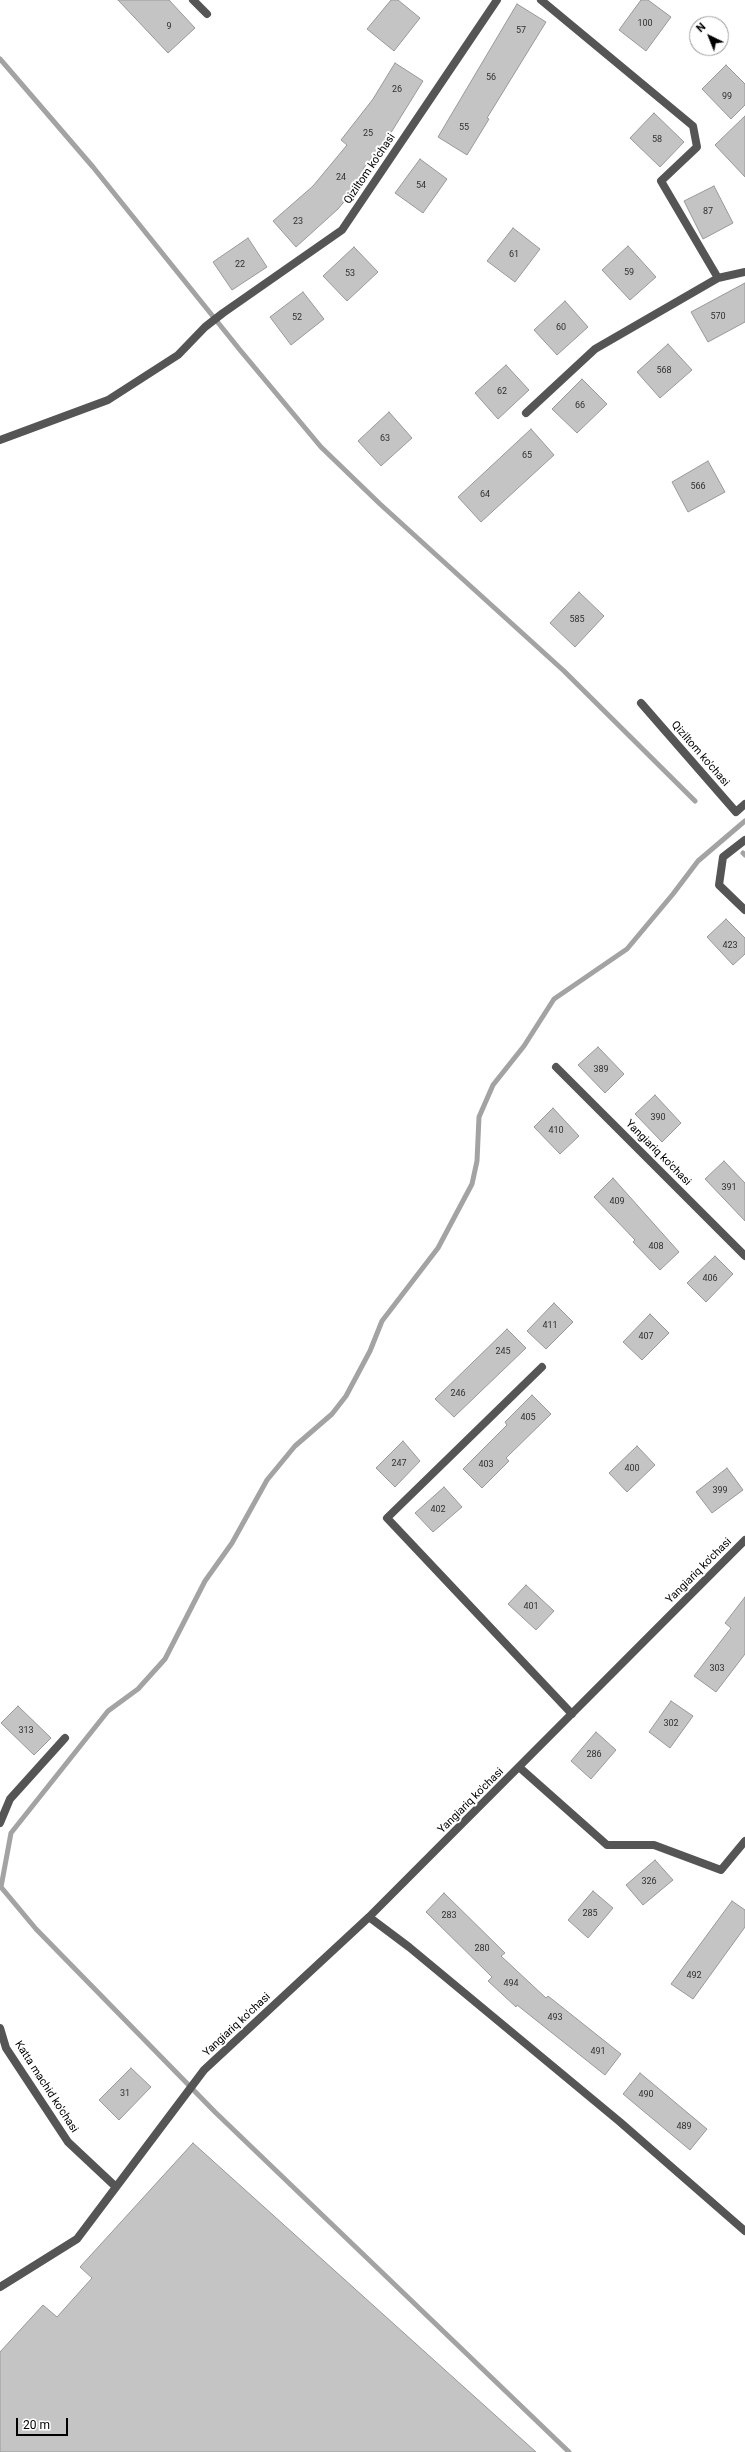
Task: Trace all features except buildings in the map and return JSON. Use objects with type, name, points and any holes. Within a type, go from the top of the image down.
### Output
[{"type":"street","points":[[193,0],[207,14]]},
{"type":"street","name":"Qiziltom ko'chasi","points":[[0,440],[108,400],[178,355],[205,327],[223,313],[342,230],[497,0]]},
{"type":"street","points":[[541,0],[693,126],[697,147],[661,181],[718,278]]},
{"type":"street","points":[[526,413],[595,349],[718,278],[745,272]]},
{"type":"street","name":"Qiziltom ko'chasi","points":[[641,703],[736,812],[745,804]]},
{"type":"street","points":[[745,840],[723,857],[719,885],[745,910]]},
{"type":"street","name":"Yangiariq ko'chasi","points":[[556,1067],[745,1256]]},
{"type":"street","points":[[542,1367],[387,1518],[572,1714]]},
{"type":"street","name":"Yangiariq ko'chasi","points":[[116,2187],[204,2070],[369,1917],[745,1540]]},
{"type":"street","points":[[0,1823],[10,1798],[65,1738]]},
{"type":"street","points":[[519,1768],[607,1845],[654,1845],[721,1870],[745,1841]]},
{"type":"street","points":[[369,1917],[409,1946],[620,2122],[745,2231]]},
{"type":"street","name":"Katta machid ko'chasi","points":[[0,2028],[6,2048],[68,2142],[116,2187]]},
{"type":"street","points":[[0,2287],[77,2239],[116,2187]]},
{"type":"waterway","points":[[0,59],[93,167],[240,350],[321,447],[380,504],[564,671],[695,801]]},
{"type":"waterway","points":[[569,2452],[215,2112],[36,1929],[1,1887],[11,1833],[108,1711],[138,1689],[165,1659],[205,1581],[232,1543],[267,1480],[295,1446],[332,1414],[346,1396],[370,1351],[382,1321],[438,1248],[472,1184],[477,1161],[479,1117],[493,1085],[524,1046],[554,999],[627,949],[673,894],[698,861],[745,821]]}]
